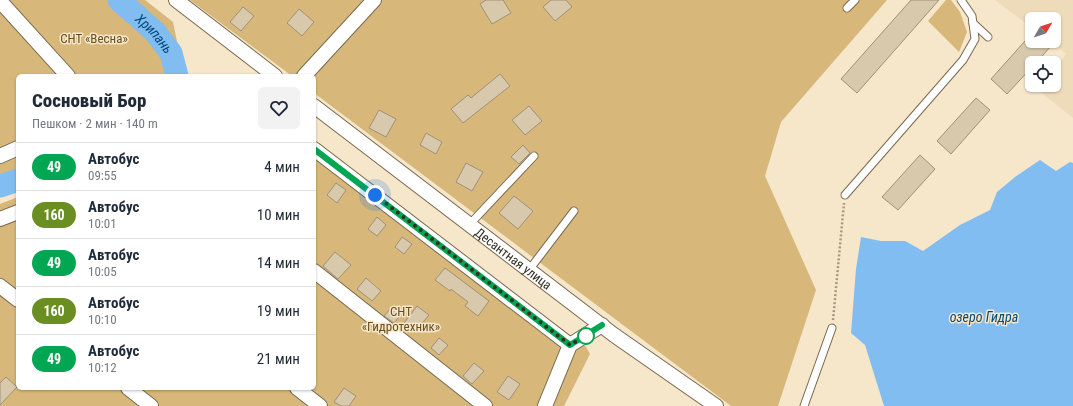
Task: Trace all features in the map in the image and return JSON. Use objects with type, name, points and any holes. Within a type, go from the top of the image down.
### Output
[{"type":"street","points":[[176,0],[272,74]]},
{"type":"street","points":[[306,74],[374,0]]},
{"type":"street","points":[[0,2],[66,74]]},
{"type":"street","name":"Десантная улица","points":[[316,108],[602,325],[716,406]]},
{"type":"street","points":[[0,156],[16,149]]},
{"type":"street","points":[[316,151],[570,345]]},
{"type":"street","points":[[0,219],[16,213]]},
{"type":"street","points":[[316,273],[486,406]]},
{"type":"street","points":[[0,286],[16,298]]},
{"type":"street","points":[[545,406],[570,345],[602,325]]},
{"type":"street","points":[[131,390],[151,406]]},
{"type":"street","points":[[300,390],[320,406]]},
{"type":"lane","points":[[847,8],[855,0]]},
{"type":"lane","points":[[845,195],[963,60],[975,39],[972,16],[961,0]]},
{"type":"lane","points":[[973,23],[988,37]]},
{"type":"lane","points":[[469,224],[534,156]]},
{"type":"lane","points":[[529,270],[574,211]]},
{"type":"lane","points":[[804,406],[832,328]]},
{"type":"path","points":[[832,328],[845,195]]},
{"type":"shaded area","points":[[995,0],[1073,0],[1073,118],[1040,92],[1061,92],[1061,61],[1066,54],[1059,48],[1061,48],[1061,12],[1025,12],[1025,23]]},
{"type":"green space","name":"СНТ «Весна»","points":[[0,0],[145,0],[173,22],[184,74],[16,74],[16,189],[0,194]]},
{"type":"green space","points":[[190,0],[887,0],[781,122],[765,176],[816,290],[778,406],[731,406],[316,95],[316,74],[289,74]]},
{"type":"green space","points":[[946,0],[951,0],[960,12],[967,32],[959,52],[928,21]]},
{"type":"green space","name":"СНТ «Гидротехник»","points":[[316,145],[586,347],[590,354],[564,406],[0,406],[0,204],[16,198],[16,390],[316,390]]},
{"type":"water","name":"озеро Гидра","points":[[1040,160],[1056,171],[1070,162],[1073,163],[1073,406],[884,406],[865,345],[851,333],[856,269],[861,237],[881,241],[905,241],[923,251],[960,225],[990,210],[997,192],[1015,177]]},
{"type":"building","points":[[486,0],[503,0],[511,13],[492,24],[480,4]]},
{"type":"building","points":[[551,0],[566,0],[572,7],[555,21],[543,7]]},
{"type":"building","points":[[911,0],[939,0],[857,93],[841,79]]},
{"type":"building","points":[[243,7],[254,16],[241,31],[230,22]]},
{"type":"building","points":[[299,9],[314,22],[302,36],[287,23]]},
{"type":"building","points":[[1025,41],[1025,48],[1049,48],[1042,56],[1025,56],[1025,75],[1007,94],[991,79]]},
{"type":"building","points":[[500,74],[510,86],[463,123],[451,109],[468,95],[471,98]]},
{"type":"building","points":[[976,98],[990,110],[951,154],[937,141]]},
{"type":"building","points":[[529,106],[542,121],[525,135],[512,120]]},
{"type":"building","points":[[379,110],[396,119],[386,137],[369,128]]},
{"type":"building","points":[[426,133],[442,142],[436,154],[420,145]]},
{"type":"building","points":[[523,145],[530,153],[519,164],[511,157]]},
{"type":"building","points":[[920,155],[935,169],[898,210],[882,197]]},
{"type":"building","points":[[466,163],[483,172],[472,191],[456,182]]},
{"type":"building","points":[[336,183],[346,190],[337,203],[327,195]]},
{"type":"building","points":[[514,196],[533,211],[518,229],[499,213]]},
{"type":"building","points":[[377,217],[386,225],[377,236],[368,229]]},
{"type":"building","points":[[402,237],[412,244],[404,254],[395,247]]},
{"type":"building","points":[[335,252],[351,265],[338,279],[323,266]]},
{"type":"building","points":[[445,268],[489,301],[478,316],[465,306],[468,302],[451,289],[450,291],[435,280]]},
{"type":"building","points":[[366,278],[381,291],[372,301],[357,289]]},
{"type":"building","points":[[417,306],[429,315],[415,332],[404,323]]},
{"type":"building","points":[[390,309],[399,317],[394,323],[384,316]]},
{"type":"building","points":[[439,338],[448,345],[439,355],[431,348]]},
{"type":"building","points":[[474,363],[484,371],[472,384],[463,376]]},
{"type":"building","points":[[508,376],[520,384],[509,400],[497,392]]},
{"type":"building","points":[[6,377],[16,386],[16,388],[0,405],[0,383]]},
{"type":"building","points":[[344,388],[356,396],[349,406],[341,406],[334,402]]},
{"type":"waterway","name":"Хрипань","points":[[119,0],[155,32],[171,53],[176,74]]},
{"type":"waterway","name":"Хрипань","points":[[0,186],[16,181]]},
{"type":"bus line","name":"49","points":[[316,151],[570,345],[602,325]]},
{"type":"route","points":[[375,195],[570,345],[588,334],[586,336]]}]
